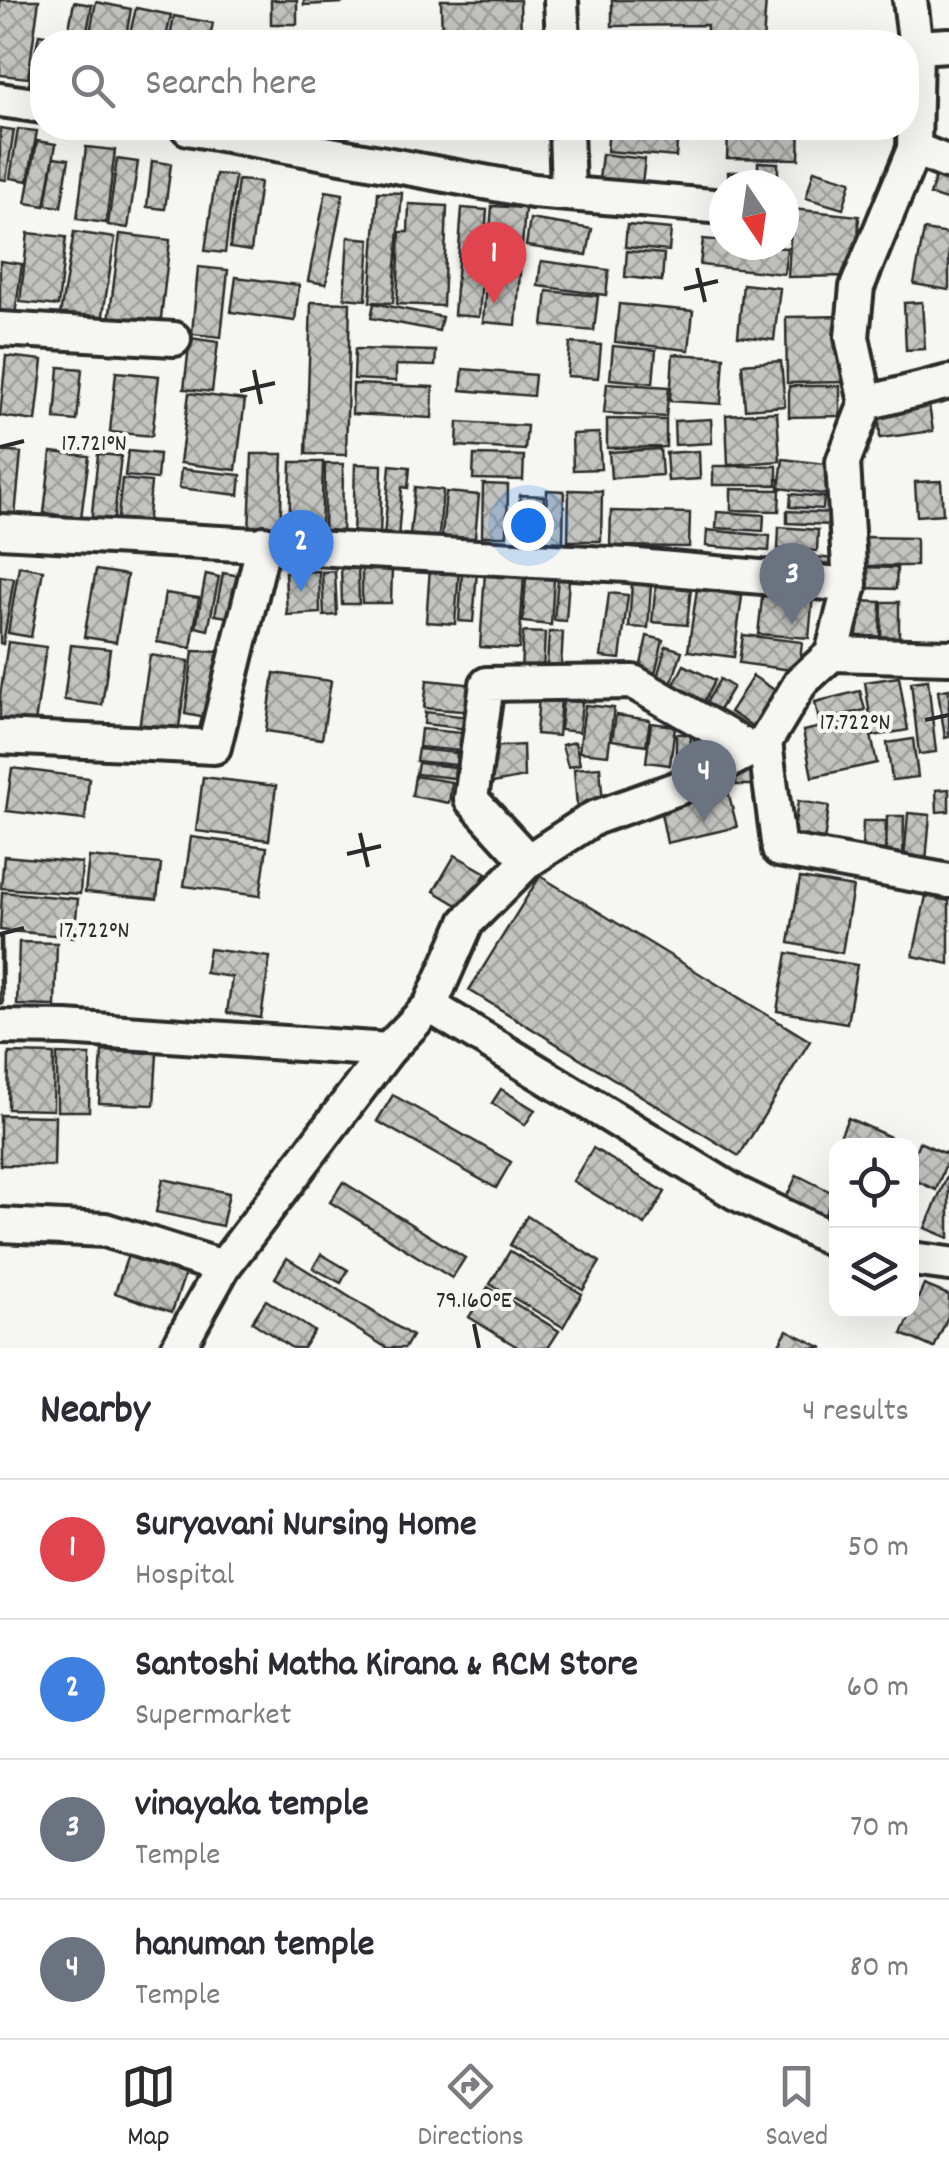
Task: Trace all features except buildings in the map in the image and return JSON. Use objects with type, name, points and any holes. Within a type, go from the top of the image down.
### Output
[{"type":"street","points":[[562,0],[563,30]]},
{"type":"street","points":[[910,0],[933,46],[919,122]]},
{"type":"street","points":[[0,100],[30,104]]},
{"type":"street","points":[[255,140],[532,190],[709,206]]},
{"type":"street","points":[[566,140],[568,194]]},
{"type":"street","points":[[178,1348],[224,1267],[388,1050],[430,1006],[467,922],[528,861],[594,818],[678,788],[758,746],[801,682],[832,654],[850,585],[843,462],[866,403],[852,336],[856,287],[916,140]]},
{"type":"street","points":[[914,149],[949,162]]},
{"type":"street","points":[[0,328],[174,339]]},
{"type":"street","points":[[866,403],[949,382]]},
{"type":"street","points":[[0,530],[627,564],[850,585]]},
{"type":"street","points":[[0,738],[214,746],[264,543]]},
{"type":"street","points":[[832,654],[949,657]]},
{"type":"street","points":[[528,861],[471,799],[487,684],[633,682],[758,746]]},
{"type":"street","points":[[758,746],[778,850],[949,881]]},
{"type":"street","points":[[430,1006],[736,1193],[829,1238]]},
{"type":"street","points":[[0,1027],[388,1050]]},
{"type":"street","points":[[0,1225],[105,1230],[224,1267]]},
{"type":"street","points":[[919,1260],[949,1264]]},
{"type":"place","name":"Suryavani Nursing Home","points":[[494,304]]},
{"type":"place","name":"Santoshi Matha Kirana & RCM Store","points":[[301,592]]},
{"type":"place","name":"vinayaka temple","points":[[792,625]]},
{"type":"place","name":"hanuman temple","points":[[704,822]]}]
